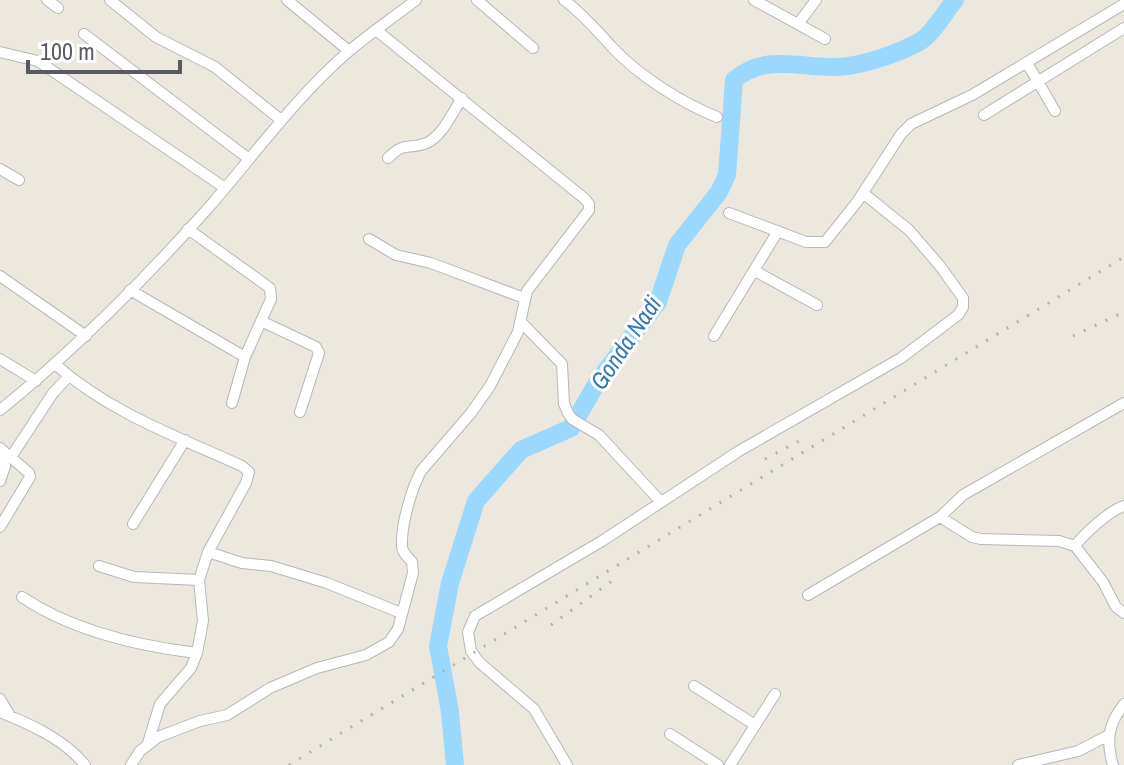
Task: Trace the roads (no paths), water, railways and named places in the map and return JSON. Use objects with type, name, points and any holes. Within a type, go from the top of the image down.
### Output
[{"type":"street","points":[[47,0],[58,8]]},
{"type":"street","points":[[110,0],[156,37],[215,67],[281,120]]},
{"type":"street","points":[[287,0],[349,51]]},
{"type":"street","points":[[0,410],[56,365],[86,336],[188,229],[281,120],[349,51],[416,0]]},
{"type":"street","points":[[477,0],[533,48]]},
{"type":"street","points":[[564,0],[580,12],[614,50],[648,77],[684,102],[717,117]]},
{"type":"street","points":[[754,0],[825,39]]},
{"type":"street","points":[[798,24],[816,0]]},
{"type":"street","points":[[729,213],[806,242],[825,242],[911,124],[972,95],[1124,4]]},
{"type":"street","points":[[984,115],[1124,28]]},
{"type":"street","points":[[148,743],[200,721],[227,715],[270,688],[317,668],[366,655],[395,636],[413,573],[412,562],[405,556],[402,546],[409,497],[416,481],[490,386],[522,323],[524,298],[586,216],[589,204],[376,30]]},
{"type":"street","points":[[84,34],[249,159]]},
{"type":"street","points":[[0,52],[38,61],[225,188]]},
{"type":"street","points":[[1027,63],[1055,111]]},
{"type":"street","points":[[388,158],[404,145],[423,145],[435,137],[462,98]]},
{"type":"street","points":[[0,169],[19,180]]},
{"type":"street","points":[[567,765],[534,709],[480,663],[471,651],[468,632],[471,622],[491,605],[602,541],[739,451],[901,358],[961,311],[963,298],[940,266],[909,230],[863,193]]},
{"type":"street","points":[[188,229],[270,288],[271,299],[245,357],[232,403]]},
{"type":"street","points":[[714,336],[778,231]]},
{"type":"street","points":[[369,239],[396,255],[431,263],[524,298]]},
{"type":"street","points":[[755,271],[817,305]]},
{"type":"street","points":[[0,276],[86,336]]},
{"type":"street","points":[[130,290],[245,357]]},
{"type":"street","points":[[261,321],[316,347],[319,353],[300,412]]},
{"type":"street","points":[[522,323],[562,364],[564,404],[577,422],[599,435],[661,502]]},
{"type":"street","points":[[0,359],[36,381]]},
{"type":"street","points":[[56,365],[106,403],[249,472],[208,552],[199,580],[203,621],[191,668],[160,704],[148,743],[131,765]]},
{"type":"street","points":[[0,481],[5,466],[4,452],[69,376]]},
{"type":"street","points":[[808,595],[940,517],[963,495],[1124,403]]},
{"type":"street","points":[[133,524],[185,440]]},
{"type":"street","points":[[0,527],[30,477],[4,452]]},
{"type":"street","points":[[1075,546],[1088,531],[1124,506]]},
{"type":"street","points":[[940,517],[972,537],[981,539],[1059,541],[1075,546],[1103,582],[1116,607],[1124,613]]},
{"type":"street","points":[[208,552],[327,583],[401,613]]},
{"type":"street","points":[[99,566],[134,577],[199,580]]},
{"type":"street","points":[[22,597],[61,620],[157,647],[197,653]]},
{"type":"street","points":[[694,686],[755,725]]},
{"type":"street","points":[[730,765],[775,694]]},
{"type":"street","points":[[0,699],[5,714],[59,742],[85,765]]},
{"type":"street","points":[[1113,765],[1107,736],[1124,704]]},
{"type":"street","points":[[670,734],[718,765]]},
{"type":"street","points":[[1018,765],[1078,751],[1107,736]]},
{"type":"waterway","name":"Gonda Nadi","points":[[455,765],[450,712],[438,646],[450,583],[476,501],[521,450],[571,428],[598,381],[658,302],[677,245],[719,192],[727,175],[734,80],[761,66],[848,66],[893,54],[924,39],[955,0]]},
{"type":"railway","points":[[289,765],[1124,257]]},
{"type":"railway","points":[[1073,336],[1124,312]]},
{"type":"railway","points":[[765,459],[807,437]]},
{"type":"railway","points":[[551,625],[616,578]]}]
